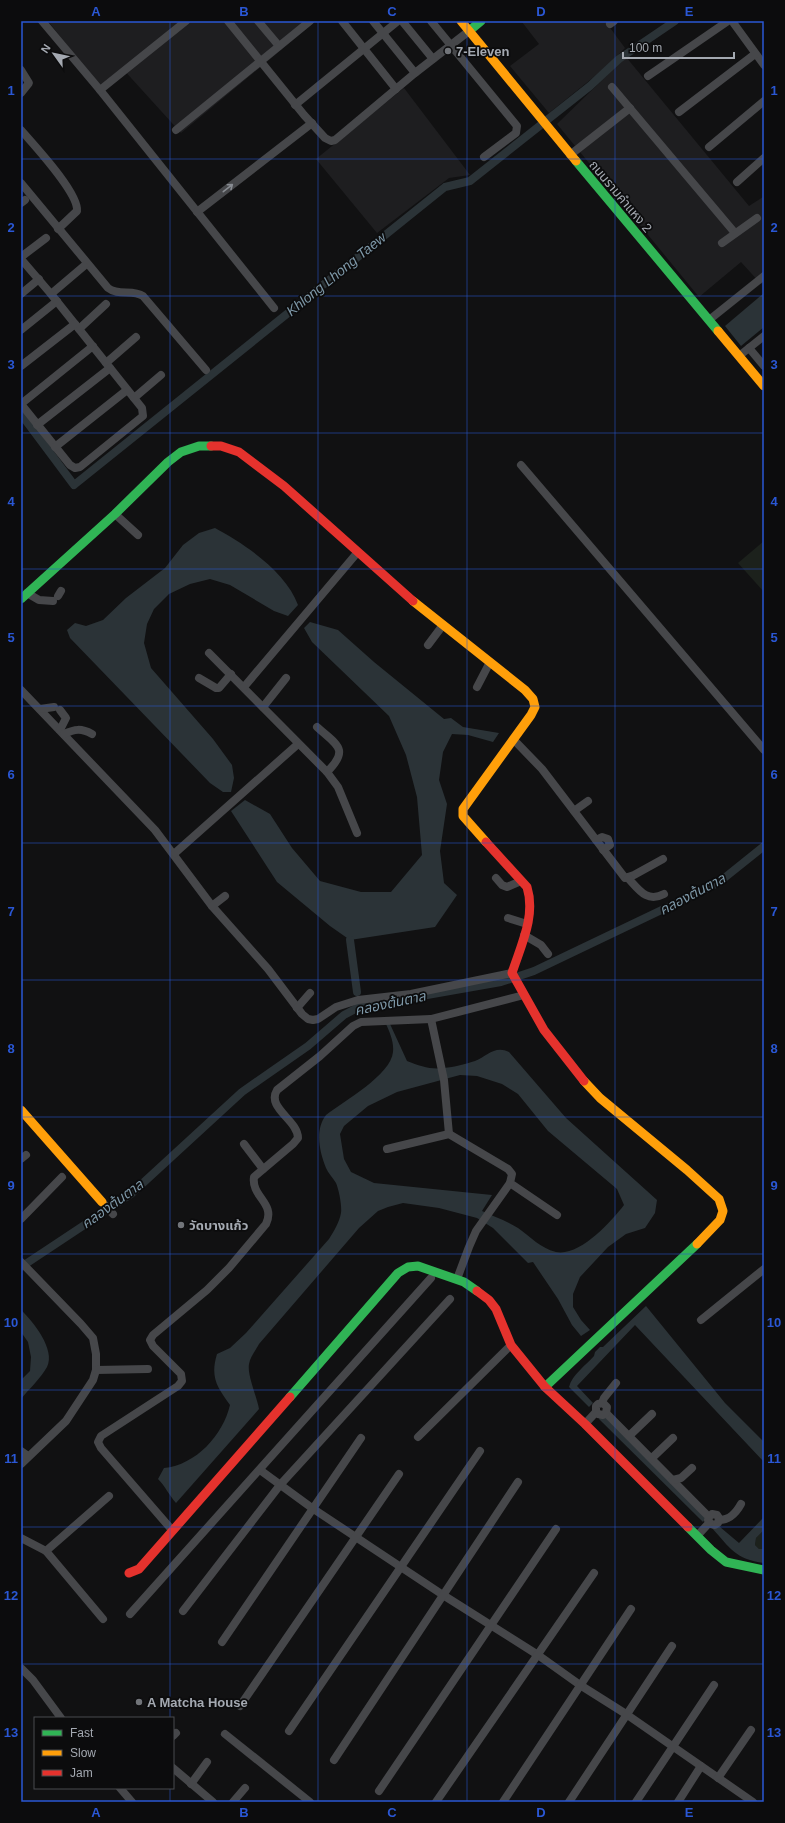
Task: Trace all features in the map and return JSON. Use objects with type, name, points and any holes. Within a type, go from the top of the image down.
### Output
[{"type":"street","points":[[42,21],[100,90],[274,308]]},
{"type":"street","points":[[100,90],[186,21]]},
{"type":"street","points":[[228,21],[295,105],[325,138],[331,141],[335,140],[415,73],[481,21]]},
{"type":"street","points":[[258,21],[279,46]]},
{"type":"street","points":[[176,130],[310,21]]},
{"type":"street","points":[[342,21],[396,89]]},
{"type":"street","points":[[373,21],[415,73]]},
{"type":"street","points":[[295,105],[398,21]]},
{"type":"street","points":[[402,21],[433,59]]},
{"type":"street","points":[[431,21],[517,126],[516,133],[484,157]]},
{"type":"street","name":"ถนนรามคำแหง 2","points":[[461,21],[570,156],[764,386]]},
{"type":"street","points":[[648,76],[728,21]]},
{"type":"street","points":[[732,21],[764,65]]},
{"type":"street","points":[[679,112],[755,54]]},
{"type":"street","points":[[21,70],[28,83],[21,93]]},
{"type":"street","points":[[612,87],[735,233]]},
{"type":"street","points":[[709,147],[764,100]]},
{"type":"street","points":[[570,156],[630,108]]},
{"type":"street","points":[[197,212],[312,123]]},
{"type":"street","points":[[21,130],[66,185],[74,196],[78,205],[78,210],[58,229]]},
{"type":"street","points":[[737,182],[764,158]]},
{"type":"street","points":[[21,183],[58,229],[111,290],[137,293],[143,296],[206,370]]},
{"type":"street","points":[[722,243],[757,218]]},
{"type":"street","points":[[46,238],[22,261],[39,279],[93,346],[127,390],[142,408],[143,416],[80,467],[75,468],[70,465],[21,404],[93,346]]},
{"type":"street","points":[[51,294],[84,266]]},
{"type":"street","points":[[709,320],[764,276]]},
{"type":"street","points":[[21,294],[39,279]]},
{"type":"street","points":[[21,330],[56,301]]},
{"type":"street","points":[[21,366],[106,304]]},
{"type":"street","points":[[739,356],[764,336]]},
{"type":"street","points":[[37,425],[108,365],[136,337]]},
{"type":"street","points":[[749,348],[764,366]]},
{"type":"street","points":[[756,377],[764,370]]},
{"type":"street","points":[[134,398],[161,375]]},
{"type":"street","points":[[55,447],[127,390]]},
{"type":"street","points":[[24,596],[115,514],[168,462],[182,452],[199,446],[221,446],[239,452],[252,460],[284,486],[357,553],[443,625],[525,690],[533,699],[535,707],[463,809],[463,816],[521,881],[530,895],[531,906],[513,975],[544,1030],[581,1078],[600,1098],[687,1170],[719,1199],[723,1211],[720,1220],[712,1230],[545,1387]]},
{"type":"street","points":[[521,465],[764,750]]},
{"type":"street","points":[[115,514],[138,535]]},
{"type":"street","points":[[244,687],[357,553]]},
{"type":"street","points":[[24,596],[39,600],[57,596]]},
{"type":"street","points":[[428,645],[443,625]]},
{"type":"street","points":[[209,653],[327,772],[338,787],[357,833]]},
{"type":"street","points":[[477,687],[490,662]]},
{"type":"street","points":[[199,678],[216,688],[219,688],[231,674]]},
{"type":"street","points":[[263,707],[286,678]]},
{"type":"street","points":[[21,690],[150,823],[175,853],[212,906],[268,969],[297,1008],[308,1019],[318,1019],[336,1007],[358,1000],[410,994],[513,975]]},
{"type":"street","points":[[40,709],[57,708],[66,718],[62,732]]},
{"type":"street","points":[[317,727],[337,745],[340,751],[340,757],[337,762],[327,772]]},
{"type":"street","points":[[62,732],[78,729],[85,730],[92,734]]},
{"type":"street","points":[[513,738],[542,769],[623,876],[628,878],[646,897],[654,898],[664,894]]},
{"type":"street","points":[[175,853],[298,744]]},
{"type":"street","points":[[574,811],[588,801]]},
{"type":"street","points":[[628,878],[663,859]]},
{"type":"street","points":[[496,878],[507,887],[521,881]]},
{"type":"street","points":[[212,906],[225,896]]},
{"type":"street","points":[[508,918],[527,924]]},
{"type":"street","points":[[524,934],[541,945],[548,954]]},
{"type":"street","points":[[172,1530],[101,1448],[98,1442],[101,1436],[178,1386],[182,1381],[181,1374],[153,1346],[150,1340],[157,1330],[213,1285],[266,1224],[270,1216],[269,1209],[254,1189],[254,1177],[298,1138],[298,1130],[274,1102],[274,1095],[277,1090],[320,1056],[353,1026],[361,1022],[431,1019],[523,992]]},
{"type":"street","points":[[297,1008],[310,993]]},
{"type":"street","points":[[431,1019],[444,1080],[448,1134]]},
{"type":"street","points":[[21,1110],[113,1214]]},
{"type":"street","points":[[387,1149],[448,1134],[508,1169],[512,1174],[510,1183],[476,1231],[457,1279]]},
{"type":"street","points":[[244,1144],[263,1169]]},
{"type":"street","points":[[21,1219],[62,1177]]},
{"type":"street","points":[[510,1183],[557,1215]]},
{"type":"street","points":[[21,1464],[66,1421],[93,1380],[96,1370],[96,1354],[93,1338],[22,1263]]},
{"type":"street","points":[[129,1573],[139,1569],[398,1273],[408,1267],[418,1266],[464,1282],[489,1300],[496,1309],[511,1345],[545,1387],[585,1424],[697,1536],[726,1562],[764,1570]]},
{"type":"street","points":[[701,1320],[764,1268]]},
{"type":"street","points":[[130,1614],[431,1278]]},
{"type":"street","points":[[182,1611],[280,1485],[450,1299]]},
{"type":"street","points":[[418,1437],[511,1345]]},
{"type":"street","points":[[96,1370],[148,1369]]},
{"type":"street","points":[[585,1424],[596,1412],[596,1406],[602,1403],[604,1398],[616,1383]]},
{"type":"street","points":[[602,1403],[607,1407],[606,1413]]},
{"type":"street","points":[[596,1412],[600,1415],[606,1413]]},
{"type":"street","points":[[606,1413],[674,1480],[709,1520]]},
{"type":"street","points":[[629,1436],[652,1414]]},
{"type":"street","points":[[222,1642],[361,1438]]},
{"type":"street","points":[[652,1458],[673,1438]]},
{"type":"street","points":[[21,1451],[28,1456]]},
{"type":"street","points":[[289,1732],[480,1451]]},
{"type":"street","points":[[674,1480],[681,1478],[692,1468]]},
{"type":"street","points":[[260,1470],[312,1508],[443,1595],[538,1655],[753,1802]]},
{"type":"street","points":[[240,1706],[399,1474]]},
{"type":"street","points":[[334,1760],[518,1482]]},
{"type":"street","points":[[46,1551],[109,1496]]},
{"type":"street","points":[[697,1536],[712,1514],[717,1515],[719,1520],[728,1519],[738,1511],[741,1504]]},
{"type":"street","points":[[379,1791],[556,1529]]},
{"type":"street","points":[[21,1538],[46,1551],[103,1619]]},
{"type":"street","points":[[436,1802],[594,1573]]},
{"type":"street","points":[[503,1802],[631,1609]]},
{"type":"street","points":[[568,1802],[672,1646]]},
{"type":"street","points":[[21,1668],[33,1680],[60,1717]]},
{"type":"street","points":[[636,1802],[714,1685]]},
{"type":"street","points":[[718,1778],[751,1730]]},
{"type":"street","points":[[225,1734],[310,1802]]},
{"type":"street","points":[[192,1784],[207,1762]]},
{"type":"street","points":[[678,1802],[701,1766]]},
{"type":"street","points":[[174,1769],[213,1802]]},
{"type":"street","points":[[233,1802],[245,1788]]},
{"type":"street","points":[[121,1789],[132,1802]]},
{"type":"street","points":[[738,1802],[743,1795]]},
{"type":"shaded area","points":[[48,21],[316,21],[181,133],[122,68],[99,86]]},
{"type":"shaded area","points":[[605,21],[625,48],[605,68],[549,113],[510,66],[539,44],[522,22]]},
{"type":"shaded area","points":[[626,57],[749,206],[763,197],[764,282],[761,284],[741,262],[699,297],[557,124]]},
{"type":"shaded area","points":[[404,88],[470,175],[449,178],[377,233],[316,159]]},
{"type":"shaded area","points":[[764,293],[764,327],[741,346],[725,326]]},
{"type":"shaded area","points":[[215,528],[239,542],[274,570],[284,581],[298,605],[288,616],[274,611],[230,585],[210,579],[190,584],[169,594],[154,609],[147,624],[144,643],[151,668],[213,739],[232,765],[234,778],[231,792],[223,792],[210,783],[70,638],[67,630],[75,623],[86,626],[103,620],[126,598],[165,568],[183,545],[199,533]]},
{"type":"shaded area","points":[[764,541],[764,592],[738,563]]},
{"type":"shaded area","points":[[310,622],[338,630],[374,662],[444,719],[451,718],[463,727],[499,733],[493,742],[468,735],[452,734],[443,752],[439,780],[447,804],[440,851],[444,883],[457,895],[435,927],[350,940],[330,926],[277,882],[231,811],[245,800],[270,814],[292,848],[320,881],[361,892],[391,892],[422,855],[417,797],[406,755],[389,716],[312,642],[304,628]]},
{"type":"shaded area","points":[[386,1024],[390,1024],[407,1061],[426,1067],[452,1067],[475,1061],[495,1050],[504,1050],[509,1052],[566,1118],[657,1200],[655,1213],[645,1228],[626,1234],[608,1247],[580,1277],[573,1294],[573,1307],[581,1320],[590,1330],[581,1336],[572,1325],[558,1299],[533,1262],[528,1263],[493,1228],[477,1218],[439,1208],[403,1203],[378,1211],[359,1228],[259,1344],[249,1364],[249,1369],[259,1409],[176,1503],[158,1479],[164,1468],[176,1466],[187,1461],[206,1447],[221,1427],[230,1405],[218,1387],[216,1381],[214,1369],[217,1354],[230,1348],[246,1333],[329,1239],[338,1224],[341,1213],[340,1198],[336,1183],[327,1170],[322,1155],[319,1140],[320,1127],[326,1115],[366,1087],[384,1070],[390,1061],[393,1052],[393,1045]],"holes":[[[460,1075],[477,1076],[502,1084],[518,1094],[548,1131],[617,1189],[624,1205],[603,1229],[584,1244],[565,1252],[556,1252],[545,1248],[514,1225],[482,1211],[492,1195],[374,1183],[351,1172],[344,1159],[340,1134],[344,1126],[368,1106],[397,1092]]]},
{"type":"shaded area","points":[[646,1306],[725,1403],[764,1442],[764,1462],[635,1325],[577,1386],[593,1403],[589,1407],[569,1387],[573,1378],[594,1356],[595,1352],[600,1347],[603,1347]]},
{"type":"shaded area","points":[[21,1310],[42,1336],[46,1344],[49,1360],[47,1367],[21,1399],[21,1380],[30,1371],[31,1357],[28,1342],[21,1332]]},
{"type":"shaded area","points":[[603,1415],[706,1517],[703,1522],[599,1419]]},
{"type":"shaded area","points":[[764,1517],[764,1530],[756,1538],[755,1545],[759,1549],[764,1549],[764,1563],[746,1559],[734,1552],[712,1528],[720,1527],[739,1543]]},
{"type":"shaded area","points":[[764,1530],[764,1549],[759,1549],[755,1545],[756,1538]]},
{"type":"waterway","name":"Khlong Lhong Taew","points":[[21,414],[74,485],[445,187],[470,181],[590,86],[619,59],[675,21]]},
{"type":"waterway","name":"คลองต้นตาล","points":[[21,1267],[131,1194],[242,1092],[308,1046],[344,1015],[359,1007],[501,982],[534,971],[718,883],[764,846]]},
{"type":"waterway","points":[[350,940],[357,992]]},
{"type":"traffic: fast","points":[[469,31],[481,21]]},
{"type":"traffic: fast","points":[[576,161],[718,331]]},
{"type":"traffic: fast","points":[[21,599],[115,514],[168,462],[181,452],[199,446],[211,446]]},
{"type":"traffic: fast","points":[[545,1387],[697,1244]]},
{"type":"traffic: fast","points":[[290,1397],[398,1273],[408,1267],[418,1266],[464,1282],[477,1291]]},
{"type":"traffic: fast","points":[[688,1527],[711,1550],[726,1562],[764,1570]]},
{"type":"traffic: slow","points":[[461,21],[576,161]]},
{"type":"traffic: slow","points":[[718,331],[764,386]]},
{"type":"traffic: slow","points":[[413,601],[525,690],[533,699],[535,707],[531,715],[463,809],[463,816],[486,842]]},
{"type":"traffic: slow","points":[[584,1081],[600,1098],[687,1170],[719,1199],[723,1211],[720,1220],[697,1244]]},
{"type":"traffic: slow","points":[[21,1110],[102,1202]]},
{"type":"traffic: jam","points":[[211,446],[221,446],[239,452],[284,486],[413,601]]},
{"type":"traffic: jam","points":[[486,842],[527,887],[530,909],[529,920],[512,973],[544,1030],[584,1081]]},
{"type":"traffic: jam","points":[[477,1291],[489,1300],[496,1309],[511,1345],[545,1387],[585,1424],[688,1527]]},
{"type":"traffic: jam","points":[[129,1573],[139,1569],[290,1397]]},
{"type":"place","name":"7-Eleven","points":[[448,51]]},
{"type":"place","name":"วัดบางแก้ว","points":[[181,1225]]},
{"type":"place","name":"A Matcha House","points":[[139,1702]]}]
